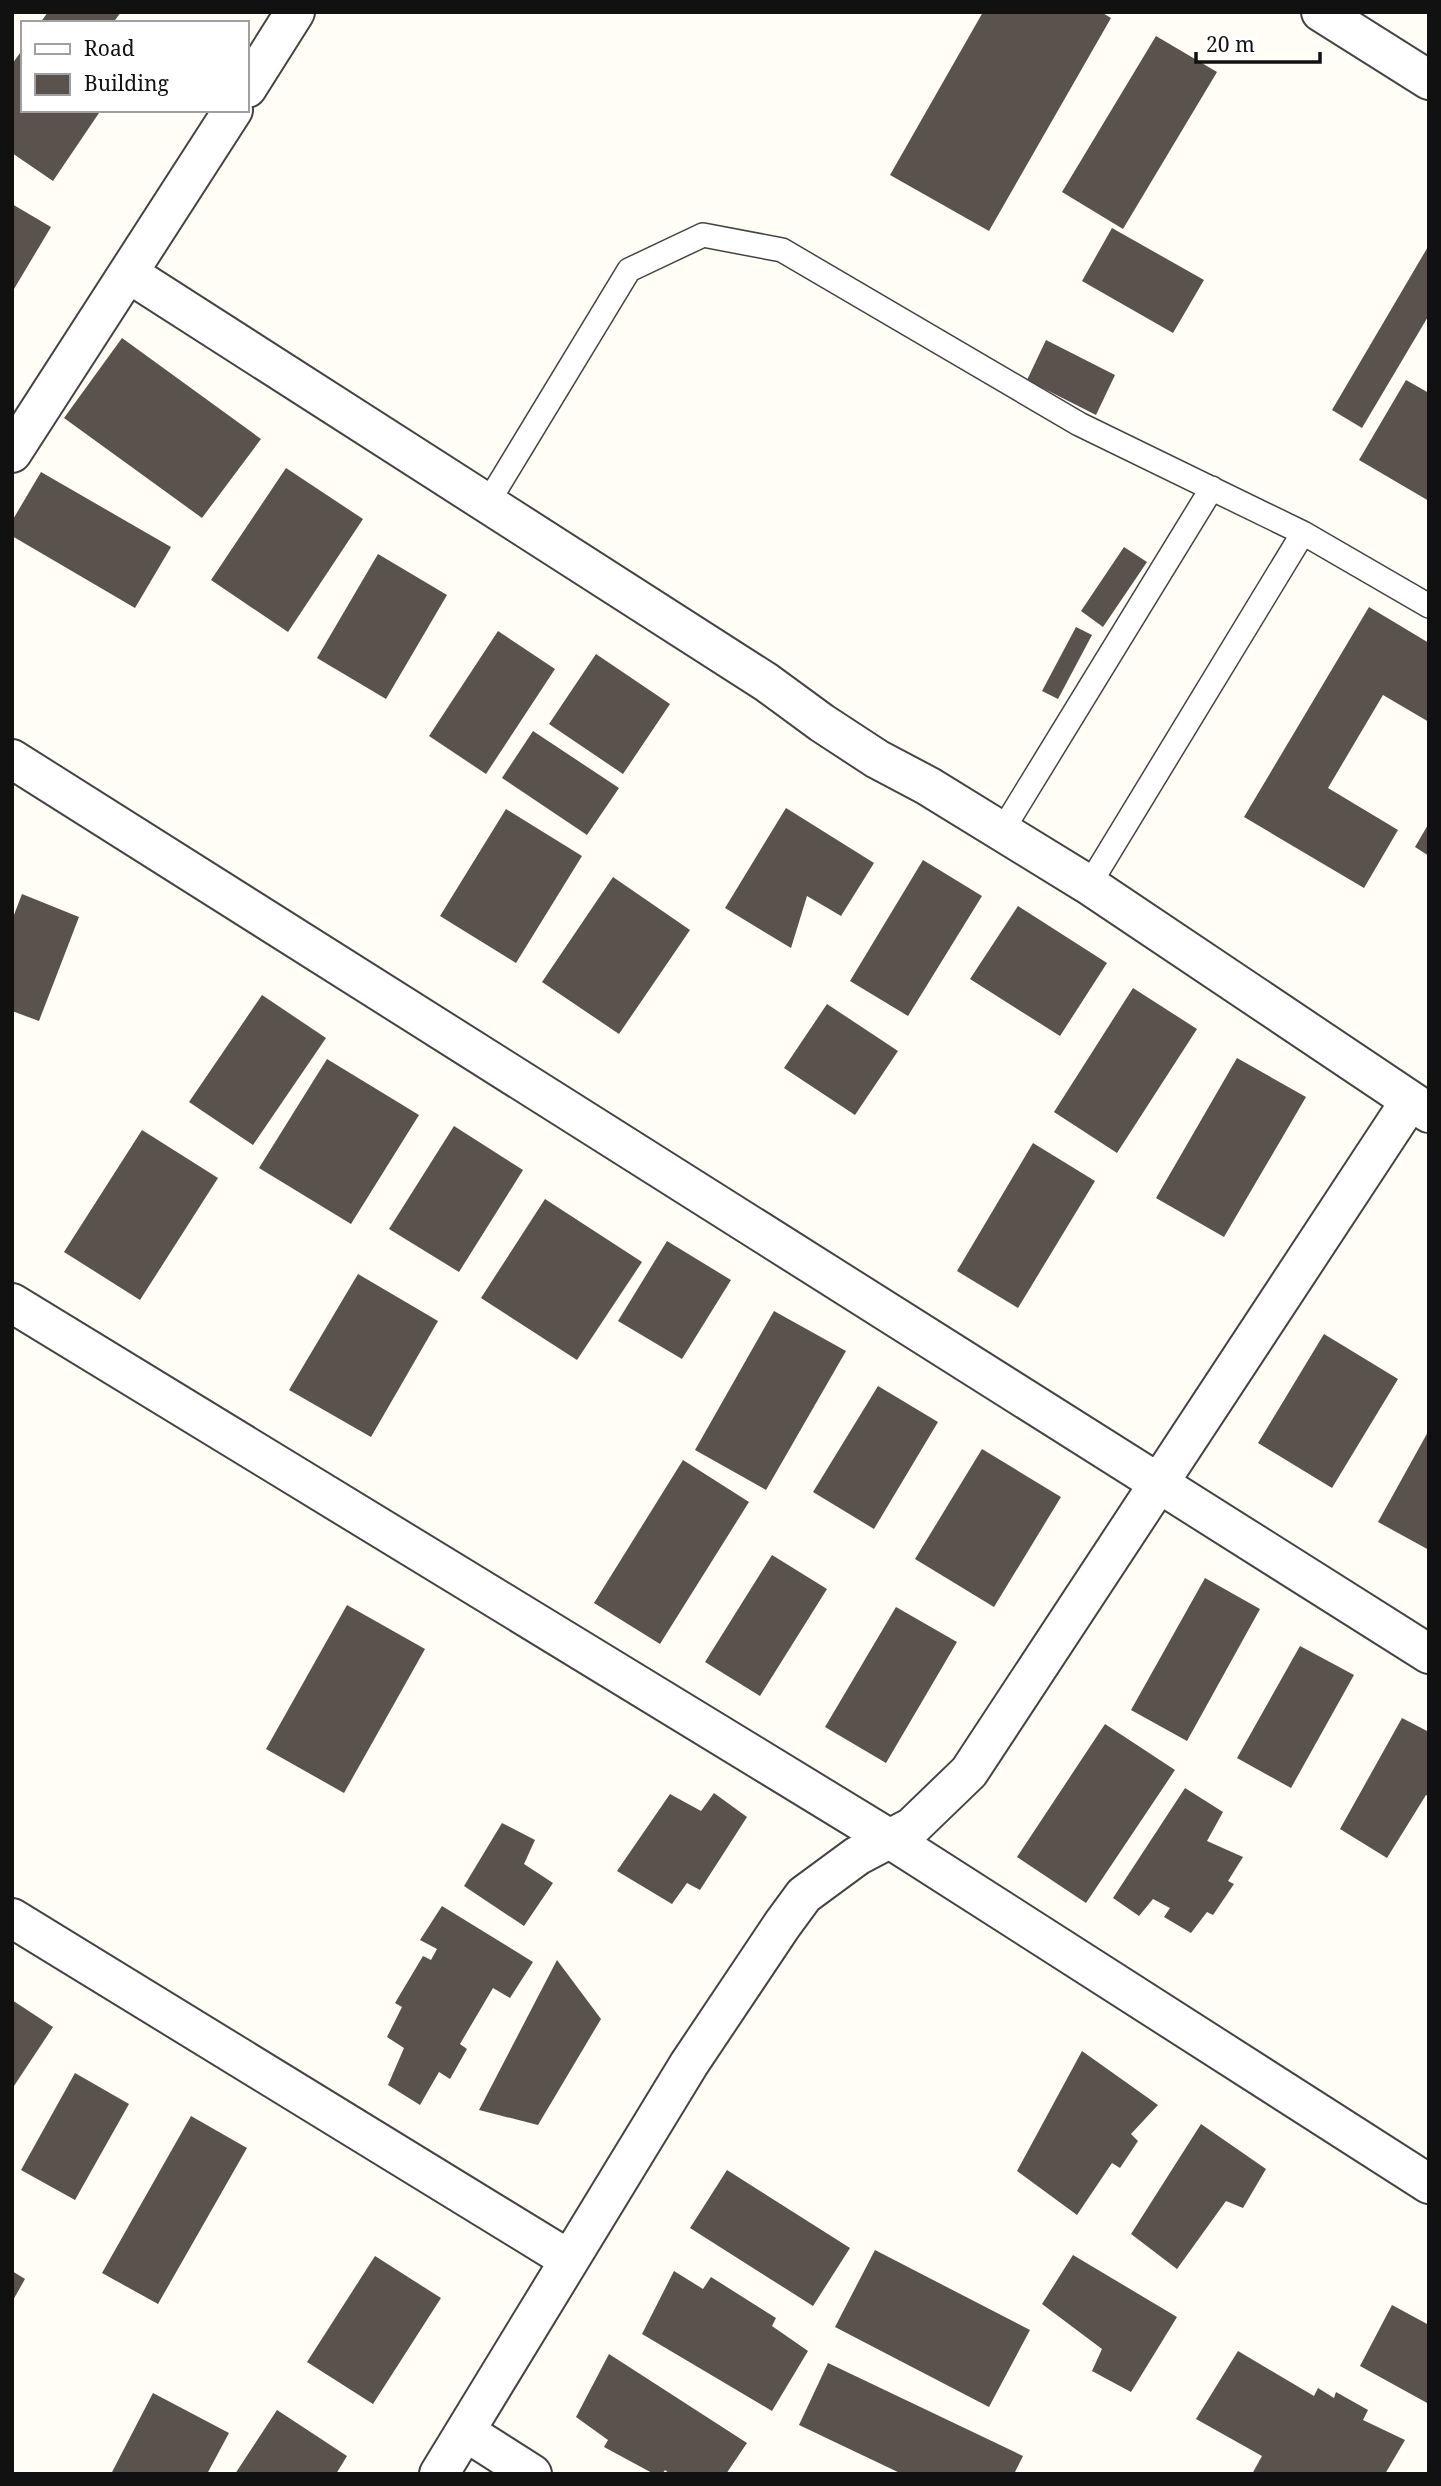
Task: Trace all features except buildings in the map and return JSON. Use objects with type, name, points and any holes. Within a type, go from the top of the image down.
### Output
[{"type":"street","points":[[248,86],[296,12]]},
{"type":"street","points":[[1321,12],[1429,80]]},
{"type":"street","points":[[12,453],[232,112]]},
{"type":"street","points":[[128,273],[766,682],[877,759],[928,786],[1089,886],[1419,1107],[1158,1483],[969,1772],[912,1827],[857,1856],[804,1895],[689,2064],[439,2474]]},
{"type":"street","points":[[12,759],[1429,1654]]},
{"type":"street","points":[[12,1303],[890,1839],[1429,2185]]},
{"type":"street","points":[[12,1918],[568,2259]]},
{"type":"street","points":[[466,2432],[532,2474]]},
{"type":"lane","points":[[487,504],[629,270],[703,235],[782,250],[1079,424],[1303,533],[1429,606]]},
{"type":"lane","points":[[1002,831],[1212,488]]},
{"type":"lane","points":[[1089,886],[1303,533]]}]
